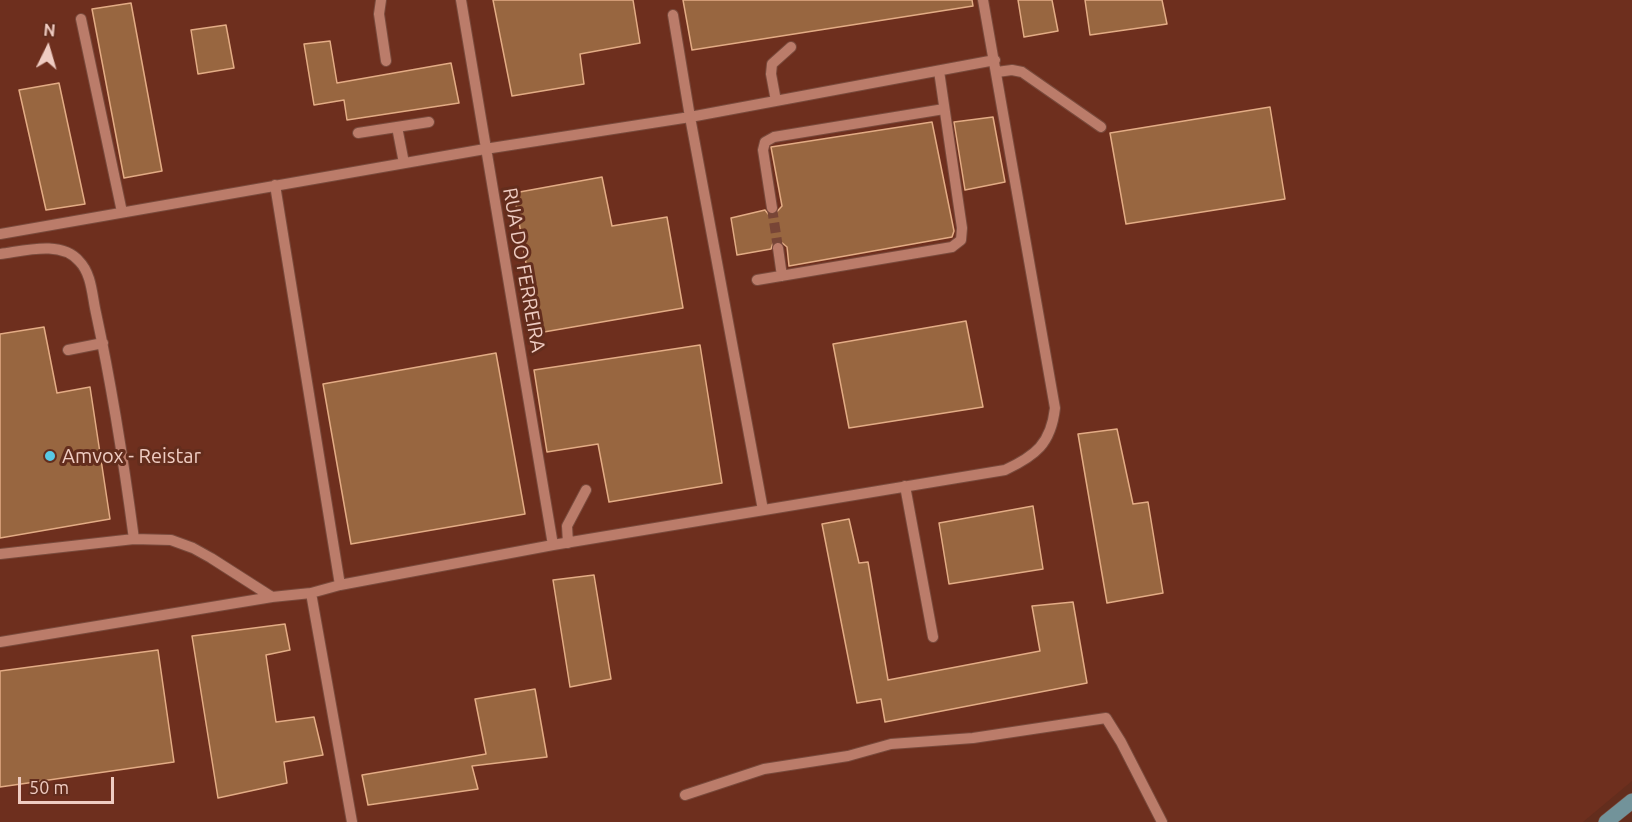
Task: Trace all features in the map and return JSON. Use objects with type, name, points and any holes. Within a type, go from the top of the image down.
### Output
[{"type":"main road","points":[[1606,822],[1632,801]]},
{"type":"street","points":[[381,0],[379,14],[386,61]]},
{"type":"street","name":"RUA DO FERREIRA","points":[[461,0],[553,545]]},
{"type":"street","points":[[0,642],[272,597],[311,593],[340,585],[553,545],[1005,470],[1023,462],[1046,440],[1053,425],[1054,408],[1052,385],[983,0]]},
{"type":"street","points":[[673,15],[763,510]]},
{"type":"street","points":[[81,19],[122,212]]},
{"type":"street","points":[[776,101],[771,74],[772,64],[790,47]]},
{"type":"street","points":[[0,234],[485,149],[690,117],[995,60]]},
{"type":"street","points":[[997,72],[1012,70],[1022,72],[1101,127]]},
{"type":"street","points":[[758,280],[952,246],[961,240],[962,228],[939,71]]},
{"type":"street","points":[[772,208],[763,150],[765,142],[774,137],[945,109]]},
{"type":"street","points":[[358,133],[429,122]]},
{"type":"street","points":[[397,127],[404,163]]},
{"type":"street","points":[[275,185],[340,585]]},
{"type":"street","points":[[778,248],[782,276]]},
{"type":"street","points":[[0,254],[51,249],[68,253],[79,260],[87,273],[103,343],[134,539]]},
{"type":"street","points":[[68,350],[103,343]]},
{"type":"street","points":[[905,486],[933,637]]},
{"type":"street","points":[[568,543],[567,526],[586,490]]},
{"type":"street","points":[[0,554],[134,539],[171,540],[193,548],[272,597]]},
{"type":"street","points":[[311,593],[352,822]]},
{"type":"street","points":[[685,795],[764,769],[848,756],[891,744],[973,738],[1106,718],[1161,822]]},
{"type":"shaded area","points":[[0,0],[1632,0],[1632,781],[1583,822],[0,822]]},
{"type":"building","points":[[493,0],[633,0],[640,43],[580,54],[584,84],[512,96]]},
{"type":"building","points":[[683,0],[972,0],[973,6],[692,50]]},
{"type":"building","points":[[1018,0],[1052,0],[1058,31],[1024,37]]},
{"type":"building","points":[[1085,0],[1162,0],[1167,24],[1090,35]]},
{"type":"building","points":[[131,3],[162,171],[124,178],[92,9]]},
{"type":"building","points":[[226,25],[234,68],[198,74],[191,30]]},
{"type":"building","points":[[330,41],[337,83],[451,63],[459,103],[347,120],[344,100],[314,105],[304,44]]},
{"type":"building","points":[[59,83],[85,204],[46,210],[19,90]]},
{"type":"building","points":[[1270,107],[1285,199],[1126,224],[1110,133]]},
{"type":"building","points":[[993,117],[1005,182],[965,190],[954,122]]},
{"type":"building","points":[[932,122],[954,231],[952,237],[789,266],[787,247],[780,241],[773,243],[771,249],[737,255],[731,218],[765,210],[769,215],[774,215],[782,206],[771,147]]},
{"type":"building","points":[[602,177],[612,226],[667,217],[683,308],[538,333],[514,193]]},
{"type":"building","points":[[966,321],[983,407],[849,428],[833,344]]},
{"type":"building","name":"Amvox - Reistar","points":[[44,327],[57,393],[90,387],[110,519],[0,538],[0,334]]},
{"type":"building","points":[[700,345],[722,483],[609,502],[598,444],[547,452],[534,370]]},
{"type":"building","points":[[496,353],[525,514],[351,544],[323,384]]},
{"type":"building","points":[[1117,429],[1133,504],[1148,502],[1163,593],[1107,603],[1078,434]]},
{"type":"building","points":[[1033,506],[1043,569],[949,584],[939,523]]},
{"type":"building","points":[[849,519],[859,563],[868,562],[888,680],[1040,651],[1032,606],[1073,602],[1087,683],[885,722],[881,699],[857,703],[822,524]]},
{"type":"building","points":[[594,575],[611,679],[570,687],[553,580]]},
{"type":"building","points":[[285,624],[290,650],[266,655],[276,722],[314,717],[323,755],[284,762],[287,783],[218,798],[192,636]]},
{"type":"building","points":[[158,650],[174,762],[0,787],[0,671]]},
{"type":"building","points":[[535,689],[547,757],[472,766],[478,789],[368,805],[362,775],[486,754],[475,699]]},
{"type":"tunnel","points":[[772,208],[778,248]]},
{"type":"place","name":"Amvox - Reistar","points":[[50,456]]}]
